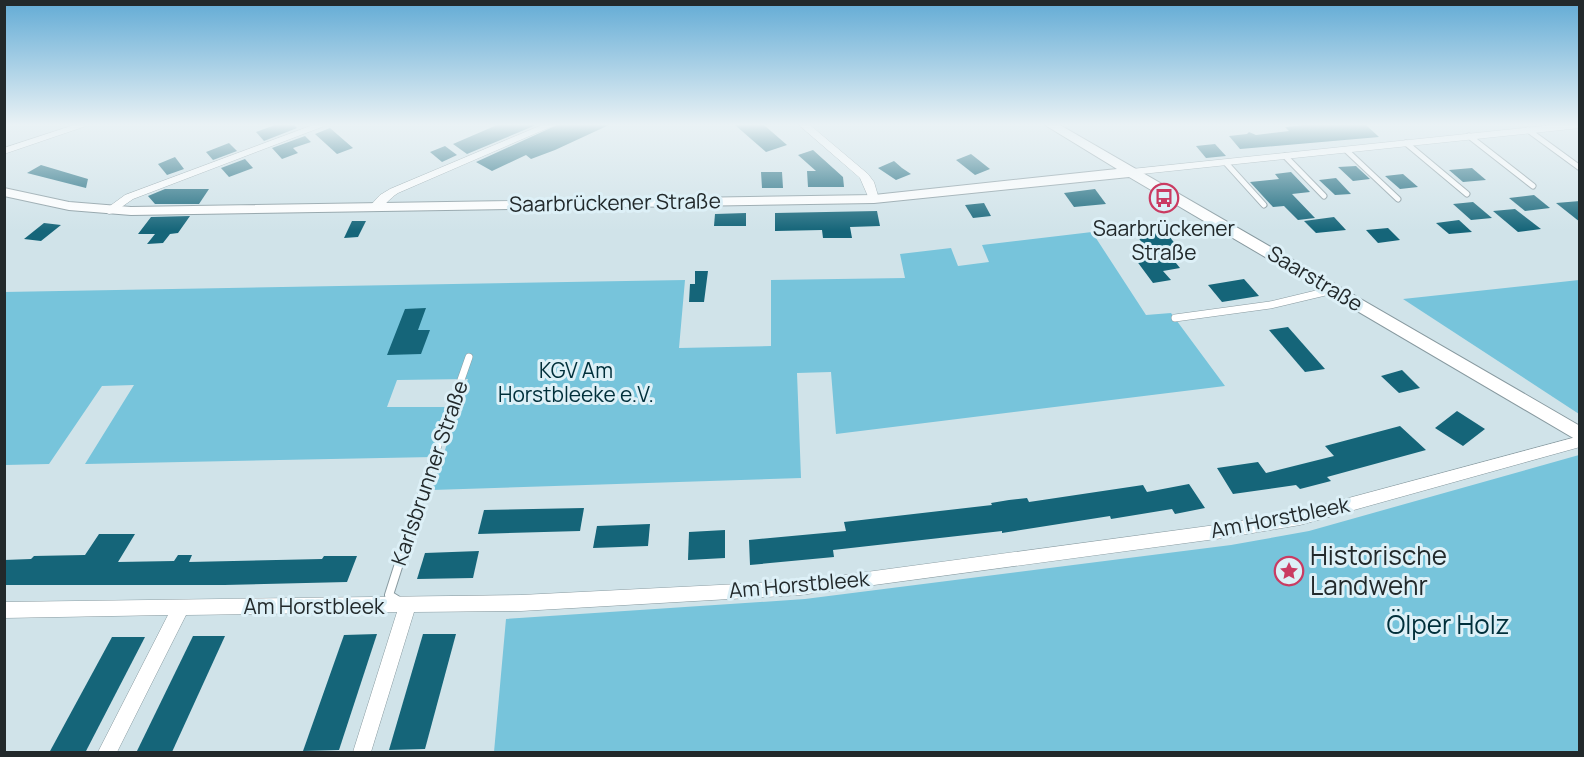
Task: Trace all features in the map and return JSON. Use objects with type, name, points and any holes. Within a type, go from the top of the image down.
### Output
[{"type":"street","points":[[109,211],[129,197],[227,160]]},
{"type":"street","points":[[375,207],[384,197],[394,191],[467,160]]},
{"type":"street","points":[[846,160],[869,182],[874,199]]},
{"type":"street","name":"Saarstraße","points":[[1112,160],[1580,435]]},
{"type":"street","name":"Saarbrückener Straße","points":[[4,192],[48,202],[109,211],[874,199],[1249,160]]},
{"type":"street","name":"Am Horstbleek","points":[[4,610],[521,603],[800,588],[1223,531],[1300,518],[1580,441]]},
{"type":"street","points":[[362,753],[407,606]]},
{"type":"street","points":[[108,753],[181,608]]},
{"type":"lane","points":[[1289,160],[1324,196]]},
{"type":"lane","points":[[1357,160],[1398,199]]},
{"type":"lane","points":[[1427,160],[1467,194]]},
{"type":"lane","points":[[1500,160],[1533,186]]},
{"type":"lane","points":[[1227,163],[1264,205]]},
{"type":"lane","points":[[1175,318],[1270,305],[1333,290]]},
{"type":"lane","name":"Karlsbrunner Straße","points":[[407,606],[389,595],[430,466],[469,357]]},
{"type":"green space","name":"KGV Am Horstbleeke e.V.","points":[[1092,232],[1146,315],[1171,313],[1225,386],[836,434],[831,372],[797,373],[801,478],[432,490],[468,379],[397,380],[387,407],[451,407],[433,457],[85,464],[134,385],[102,386],[49,464],[5,465],[4,292],[685,280],[679,348],[771,346],[771,280],[905,278],[900,254],[951,248],[958,266],[989,262],[982,245]]},
{"type":"green space","points":[[1579,280],[1579,414],[1403,299]]},
{"type":"green space","name":"Ölper Holz","points":[[1579,455],[1579,752],[494,752],[506,619],[805,599],[1231,545],[1309,531]]},
{"type":"building","points":[[167,160],[177,160],[184,169],[167,175],[158,164]]},
{"type":"building","points":[[246,160],[253,168],[229,177],[221,168]]},
{"type":"building","points":[[480,160],[515,160],[492,171],[476,162]]},
{"type":"building","points":[[804,160],[824,160],[843,177],[844,187],[808,187],[807,171],[816,171]]},
{"type":"building","points":[[956,160],[979,160],[990,169],[975,175]]},
{"type":"building","points":[[894,161],[911,174],[896,180],[878,168]]},
{"type":"building","points":[[41,165],[88,179],[86,188],[27,173]]},
{"type":"building","points":[[1356,166],[1370,179],[1353,181],[1338,167]]},
{"type":"building","points":[[1472,168],[1486,180],[1463,182],[1449,170]]},
{"type":"building","points":[[761,172],[782,172],[783,188],[762,188]]},
{"type":"building","points":[[1291,172],[1310,192],[1292,194],[1315,218],[1298,220],[1284,206],[1273,207],[1250,182],[1279,179],[1275,174]]},
{"type":"building","points":[[1403,174],[1418,187],[1400,189],[1385,176]]},
{"type":"building","points":[[1336,178],[1351,194],[1335,195],[1319,180]]},
{"type":"building","points":[[165,189],[209,189],[199,204],[155,204],[148,196]]},
{"type":"building","points":[[1095,189],[1106,204],[1074,207],[1064,193]]},
{"type":"building","points":[[1534,195],[1550,208],[1525,211],[1509,198]]},
{"type":"building","points":[[1580,201],[1580,222],[1556,203]]},
{"type":"building","points":[[1473,202],[1492,218],[1471,220],[1453,204]]},
{"type":"building","points":[[984,203],[991,216],[973,218],[965,205]]},
{"type":"building","points":[[1515,209],[1541,229],[1518,232],[1493,211]]},
{"type":"building","points":[[877,211],[880,226],[850,227],[852,238],[823,238],[822,230],[775,231],[775,213]]},
{"type":"building","points":[[746,213],[746,226],[714,226],[715,214]]},
{"type":"building","points":[[190,216],[178,233],[170,234],[163,243],[147,244],[155,234],[138,234],[151,217]]},
{"type":"building","points":[[1334,217],[1346,230],[1316,233],[1304,221]]},
{"type":"building","points":[[1459,220],[1472,232],[1449,234],[1436,223]]},
{"type":"building","points":[[352,221],[366,221],[358,237],[344,238]]},
{"type":"building","points":[[44,223],[61,225],[41,241],[24,239]]},
{"type":"building","points":[[1388,228],[1400,240],[1378,243],[1366,230]]},
{"type":"building","points":[[1166,232],[1176,245],[1163,247],[1180,268],[1163,271],[1171,280],[1153,283],[1136,260],[1153,257],[1137,236]]},
{"type":"building","points":[[695,271],[708,271],[704,302],[689,302],[690,284],[695,284]]},
{"type":"building","points":[[1244,279],[1259,296],[1222,302],[1208,285]]},
{"type":"building","points":[[426,308],[418,330],[430,330],[421,354],[387,355],[405,309]]},
{"type":"building","points":[[1288,327],[1325,369],[1305,372],[1269,330]]},
{"type":"building","points":[[1402,370],[1420,388],[1399,393],[1381,376]]},
{"type":"building","points":[[1457,411],[1485,429],[1463,446],[1435,428]]},
{"type":"building","points":[[1400,426],[1426,450],[1327,477],[1331,481],[1300,489],[1296,485],[1233,494],[1217,468],[1258,462],[1266,473],[1334,456],[1325,446]]},
{"type":"building","points":[[1189,484],[1205,508],[1175,514],[1172,509],[1111,519],[1110,516],[1002,533],[1002,531],[833,550],[834,557],[750,565],[749,540],[846,531],[844,522],[992,505],[991,503],[1027,498],[1029,502],[1143,485],[1147,492]]},
{"type":"building","points":[[584,508],[580,531],[478,534],[484,510]]},
{"type":"building","points":[[650,524],[648,546],[593,548],[597,526]]},
{"type":"building","points":[[725,530],[725,558],[688,560],[689,532]]},
{"type":"building","points":[[99,534],[135,534],[118,562],[174,561],[178,555],[192,555],[189,562],[357,556],[347,582],[224,585],[4,585],[4,560],[31,559],[34,556],[85,555]]},
{"type":"building","points":[[479,551],[473,578],[417,579],[425,553]]},
{"type":"building","points":[[377,634],[339,750],[303,751],[344,635]]},
{"type":"building","points":[[423,634],[456,634],[425,749],[389,750]]},
{"type":"building","points":[[193,636],[225,636],[172,752],[136,753]]},
{"type":"building","points":[[112,637],[145,637],[85,753],[49,753]]},
{"type":"place","name":"Saarbrückener Straße","points":[[1164,198]]},
{"type":"place","name":"Historische Landwehr","points":[[1289,571]]}]
